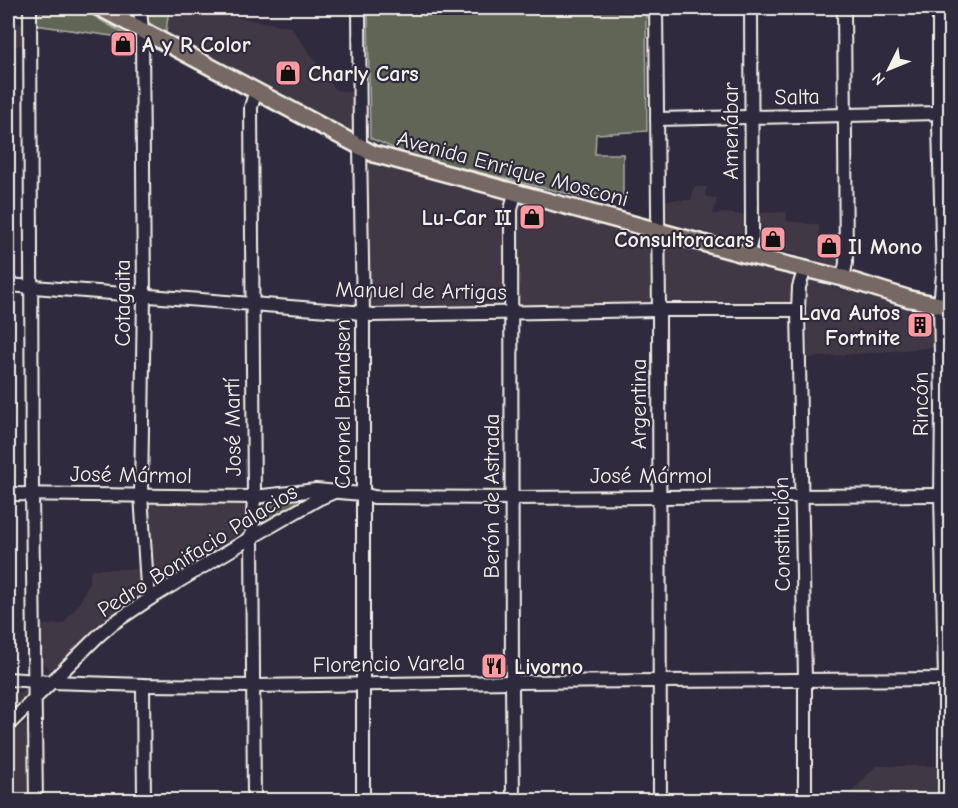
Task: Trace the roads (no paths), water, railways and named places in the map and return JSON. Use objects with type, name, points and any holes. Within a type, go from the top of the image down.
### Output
[{"type":"main road","name":"Avenida Enrique Mosconi","points":[[100,8],[374,154],[747,255],[843,278],[910,299],[945,306]]},
{"type":"street","points":[[30,8],[36,801]]},
{"type":"street","name":"Cotagaita","points":[[140,8],[144,295],[141,495],[147,585],[151,598]]},
{"type":"street","name":"Coronel Brandsen","points":[[359,8],[363,314],[363,801]]},
{"type":"street","name":"Argentina","points":[[656,8],[660,801]]},
{"type":"street","name":"Amenábar","points":[[747,255],[752,237],[751,8]]},
{"type":"street","points":[[843,278],[846,263],[844,8]]},
{"type":"street","name":"Rincón","points":[[939,8],[939,113],[945,306],[941,495],[948,679],[945,801]]},
{"type":"street","name":"José Martí","points":[[254,801],[251,107],[256,90]]},
{"type":"street","name":"Salta","points":[[657,119],[939,113]]},
{"type":"street","name":"Berón de Astrada","points":[[513,801],[511,210],[515,193]]},
{"type":"street","name":"Constitución","points":[[805,268],[799,286],[798,310],[805,801]]},
{"type":"street","name":"Manuel de Artigas","points":[[8,285],[372,315],[798,310]]},
{"type":"street","name":"Pedro Bonifacio Palacios","points":[[254,497],[316,490],[362,494]]},
{"type":"street","name":"Pedro Bonifacio Palacios","points":[[8,725],[104,632],[151,598],[318,499],[336,492]]},
{"type":"street","name":"José Mármol","points":[[8,494],[254,497]]},
{"type":"street","name":"José Mármol","points":[[362,494],[374,497],[512,498],[941,495]]},
{"type":"street","name":"Florencio Varela","points":[[8,679],[143,685],[254,686],[948,679]]},
{"type":"street","points":[[143,685],[144,801]]},
{"type":"place","name":"A y R Color","points":[[123,44]]},
{"type":"place","name":"Charly Cars","points":[[288,73]]},
{"type":"place","name":"Lu-Car II","points":[[532,217]]},
{"type":"place","name":"Consultoracars","points":[[773,239]]},
{"type":"place","name":"Il Mono","points":[[829,246]]},
{"type":"place","name":"Lava Autos Fortnite","points":[[920,325]]},
{"type":"place","name":"Livorno","points":[[494,666]]}]
